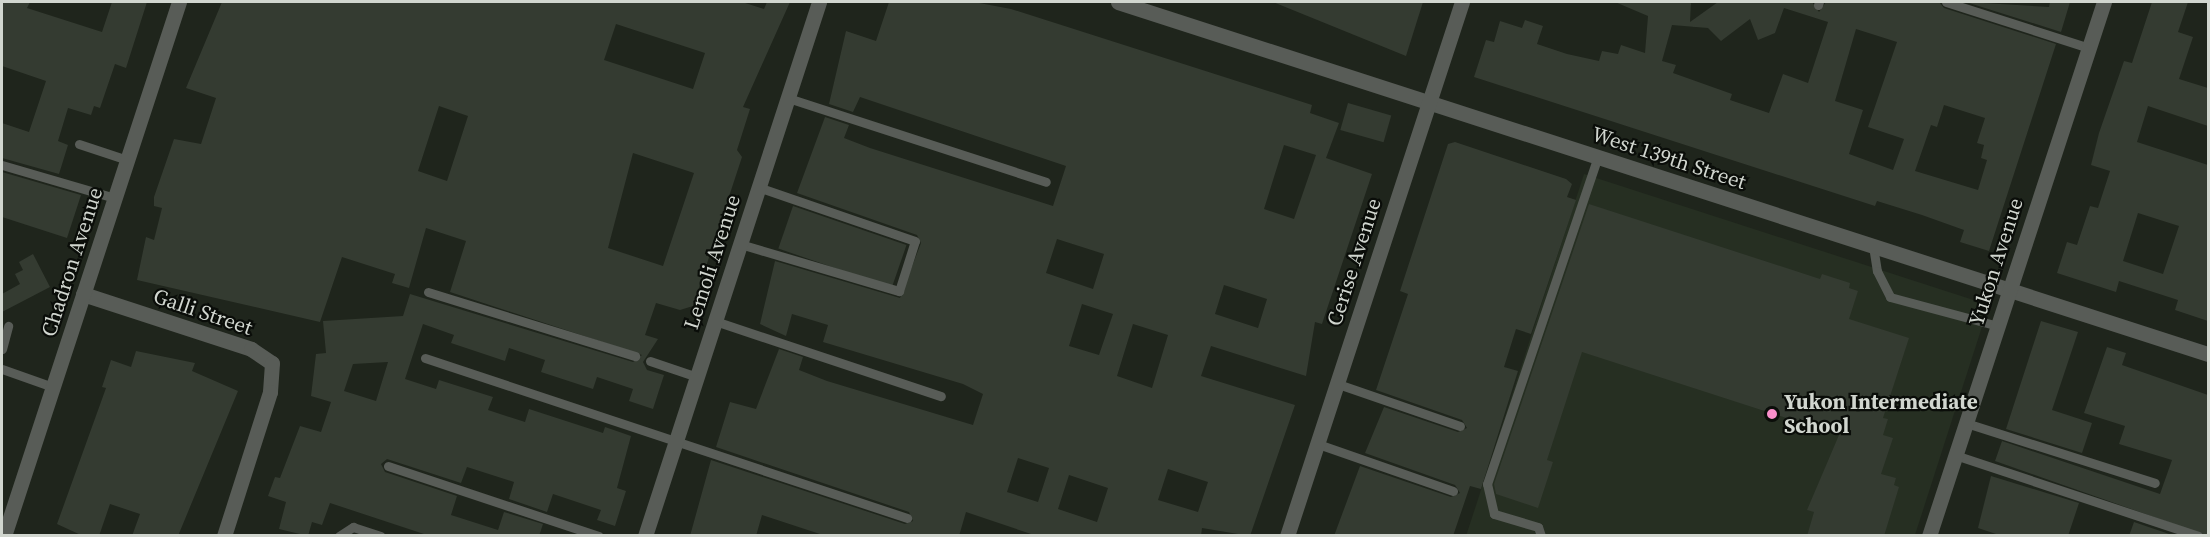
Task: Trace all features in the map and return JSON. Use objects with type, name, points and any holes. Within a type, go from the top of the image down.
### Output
[{"type":"street","name":"Chadron Avenue","points":[[4,536],[179,2]]},
{"type":"street","name":"Lemoli Avenue","points":[[645,536],[819,2]]},
{"type":"street","name":"West 139th Street","points":[[1118,2],[2208,354]]},
{"type":"street","name":"Cerise Avenue","points":[[1287,536],[1462,2]]},
{"type":"street","name":"Yukon Avenue","points":[[1929,536],[2104,2]]},
{"type":"street","name":"Galli Street","points":[[83,294],[251,349],[272,363],[270,392],[224,536]]},
{"type":"lane","points":[[1946,2],[2089,48]]},
{"type":"lane","points":[[788,98],[1046,182]]},
{"type":"lane","points":[[79,144],[127,160]]},
{"type":"lane","points":[[1541,536],[1538,527],[1494,514],[1487,484],[1598,157]]},
{"type":"lane","points":[[2,165],[115,198]]},
{"type":"lane","points":[[740,244],[899,291],[915,241],[758,187]]},
{"type":"lane","points":[[1873,246],[1877,272],[1890,297],[1998,326]]},
{"type":"lane","points":[[428,292],[635,356]]},
{"type":"lane","points":[[715,321],[941,396]]},
{"type":"lane","points":[[2,349],[8,326]]},
{"type":"lane","points":[[425,358],[677,439],[906,518]]},
{"type":"lane","points":[[650,361],[697,377]]},
{"type":"lane","points":[[2,369],[52,387]]},
{"type":"lane","points":[[1338,384],[1460,426]]},
{"type":"lane","points":[[1966,423],[2156,483]]},
{"type":"lane","points":[[1318,444],[1453,491]]},
{"type":"lane","points":[[1955,455],[2198,536]]},
{"type":"lane","points":[[388,466],[599,536]]},
{"type":"lane","points":[[339,536],[353,527],[381,536]]},
{"type":"shaded area","points":[[1584,174],[1989,305],[1915,535],[1466,536]]},
{"type":"building","points":[[2,2],[30,2],[27,8],[102,32],[112,2],[147,2],[126,68],[115,64],[100,108],[94,106],[91,115],[68,108],[58,141],[68,145],[59,174],[2,158],[2,123],[29,132],[46,81],[2,66]]},
{"type":"building","points":[[222,2],[742,2],[764,9],[767,2],[790,2],[743,107],[750,109],[737,150],[742,157],[693,306],[680,310],[656,303],[645,335],[658,339],[643,362],[647,370],[664,375],[653,409],[629,401],[633,389],[597,377],[593,389],[541,372],[545,360],[509,348],[505,361],[451,343],[454,335],[423,324],[405,379],[436,389],[439,380],[493,397],[488,410],[525,422],[529,409],[603,433],[605,427],[631,436],[617,488],[626,491],[615,526],[597,520],[601,510],[553,494],[547,512],[509,499],[514,482],[467,467],[461,483],[387,459],[381,464],[385,472],[457,496],[451,515],[498,530],[504,512],[543,524],[539,536],[430,536],[330,503],[322,525],[312,522],[308,536],[279,529],[286,502],[268,496],[275,477],[280,478],[300,426],[321,432],[331,402],[311,396],[316,354],[326,353],[323,321],[403,316],[410,294],[633,362],[642,355],[450,292],[466,241],[426,228],[409,288],[392,283],[395,274],[342,257],[320,322],[137,280],[146,237],[154,240],[162,208],[154,206],[154,197],[174,139],[201,144],[216,98],[186,88]],"holes":[[[616,24],[705,53],[693,89],[604,60]],[[439,106],[468,116],[447,181],[418,171]],[[633,153],[694,173],[663,266],[608,248]],[[388,362],[376,401],[344,391],[353,364]]]},
{"type":"building","points":[[889,2],[974,2],[1011,9],[1312,105],[1310,113],[1339,123],[1326,158],[1372,174],[1322,324],[1315,322],[1306,376],[1211,346],[1201,376],[1295,405],[1250,536],[1202,528],[1201,536],[1037,536],[966,512],[959,536],[826,536],[762,515],[756,536],[690,536],[711,460],[905,524],[913,521],[909,512],[716,447],[730,402],[756,409],[779,349],[803,357],[799,370],[827,381],[973,425],[983,394],[963,384],[823,342],[828,325],[792,314],[786,336],[760,324],[775,261],[900,298],[921,243],[917,235],[797,193],[825,117],[849,125],[844,138],[1053,206],[1066,166],[860,97],[853,112],[829,104],[846,31],[876,41]],"holes":[[[1284,145],[1316,155],[1294,219],[1264,209]],[[1057,239],[1104,254],[1093,289],[1046,273]],[[1224,285],[1267,299],[1258,328],[1215,314]],[[1082,304],[1113,314],[1099,355],[1069,346]],[[1133,324],[1168,335],[1152,388],[1117,376]],[[1018,458],[1049,468],[1038,502],[1007,492]],[[1168,469],[1208,482],[1198,512],[1158,500]],[[1069,475],[1108,488],[1097,522],[1058,509]]]},
{"type":"building","points":[[1273,2],[1423,2],[1406,56]]},
{"type":"building","points":[[1615,2],[1691,2],[1690,22],[1718,2],[1812,2],[1819,12],[1826,2],[1939,2],[1944,8],[2056,44],[1989,251],[1960,242],[1964,230],[1922,215],[1877,201],[1875,206],[1474,77],[1486,40],[1494,42],[1500,21],[1522,28],[1525,20],[1543,26],[1537,44],[1599,61],[1602,51],[1618,54],[1621,45],[1645,53],[1648,16]],"holes":[[[1784,8],[1828,22],[1808,83],[1783,74],[1769,113],[1730,100],[1732,94],[1673,73],[1676,65],[1662,61],[1672,25],[1708,28],[1721,41],[1750,19],[1758,40],[1775,33]],[[1856,29],[1897,42],[1868,127],[1904,139],[1893,170],[1849,154],[1863,110],[1835,101]],[[1944,105],[1985,118],[1977,143],[1984,145],[1981,158],[1987,160],[1978,190],[1915,171],[1931,125],[1937,127]]]},
{"type":"building","points":[[1966,2],[2049,7],[2050,2],[2070,2],[2061,32]]},
{"type":"building","points":[[2152,2],[2188,2],[2178,32],[2193,37],[2179,79],[2208,88],[2208,126],[2148,106],[2137,142],[2208,165],[2208,321],[2175,310],[2178,300],[2119,281],[2116,292],[2057,273],[2067,242],[2077,245],[2090,206],[2098,208],[2110,171],[2091,165],[2099,133],[2124,61],[2132,63]],"holes":[[[2138,213],[2179,226],[2163,274],[2123,261]]]},
{"type":"building","points":[[1348,103],[1391,115],[1384,142],[1340,130]]},
{"type":"building","points":[[1455,142],[1566,179],[1572,184],[1567,197],[1576,200],[1531,334],[1516,329],[1504,367],[1518,371],[1481,489],[1470,486],[1453,536],[1334,536],[1360,466],[1451,497],[1460,493],[1455,485],[1365,453],[1384,407],[1458,432],[1467,428],[1462,420],[1376,390],[1408,294],[1400,291],[1448,144]]},
{"type":"building","points":[[2,172],[81,195],[67,238],[2,217]]},
{"type":"building","points":[[1589,204],[1820,279],[1822,274],[1850,283],[1849,288],[1858,291],[1849,319],[1909,338],[1883,418],[1888,419],[1883,435],[1893,438],[1881,474],[1896,478],[1894,485],[1899,487],[1884,536],[1807,536],[1814,512],[1807,510],[1839,435],[1582,352],[1547,460],[1553,462],[1538,508],[1496,494],[1494,484]]},
{"type":"building","points":[[793,206],[906,245],[892,288],[778,249]]},
{"type":"building","points":[[33,254],[50,287],[2,312],[2,294],[20,284],[15,274],[23,270],[19,262]]},
{"type":"building","points":[[2041,321],[2078,332],[2052,410],[2092,423],[2082,453],[2006,429]]},
{"type":"building","points":[[2107,347],[2126,353],[2122,365],[2208,395],[2208,536],[1995,461],[2002,441],[2160,494],[2172,460],[2119,444],[2125,426],[2084,413]]},
{"type":"building","points":[[136,351],[195,363],[192,371],[238,391],[178,536],[132,536],[140,514],[110,504],[99,536],[83,536],[57,524],[106,388],[102,387],[111,360],[131,367]]},
{"type":"building","points":[[1991,476],[2079,503],[2068,536],[2002,536],[1978,528]]},
{"type":"building","points":[[2134,522],[2175,536],[2129,536]]},
{"type":"place","name":"Yukon Intermediate School","points":[[1772,414]]}]
